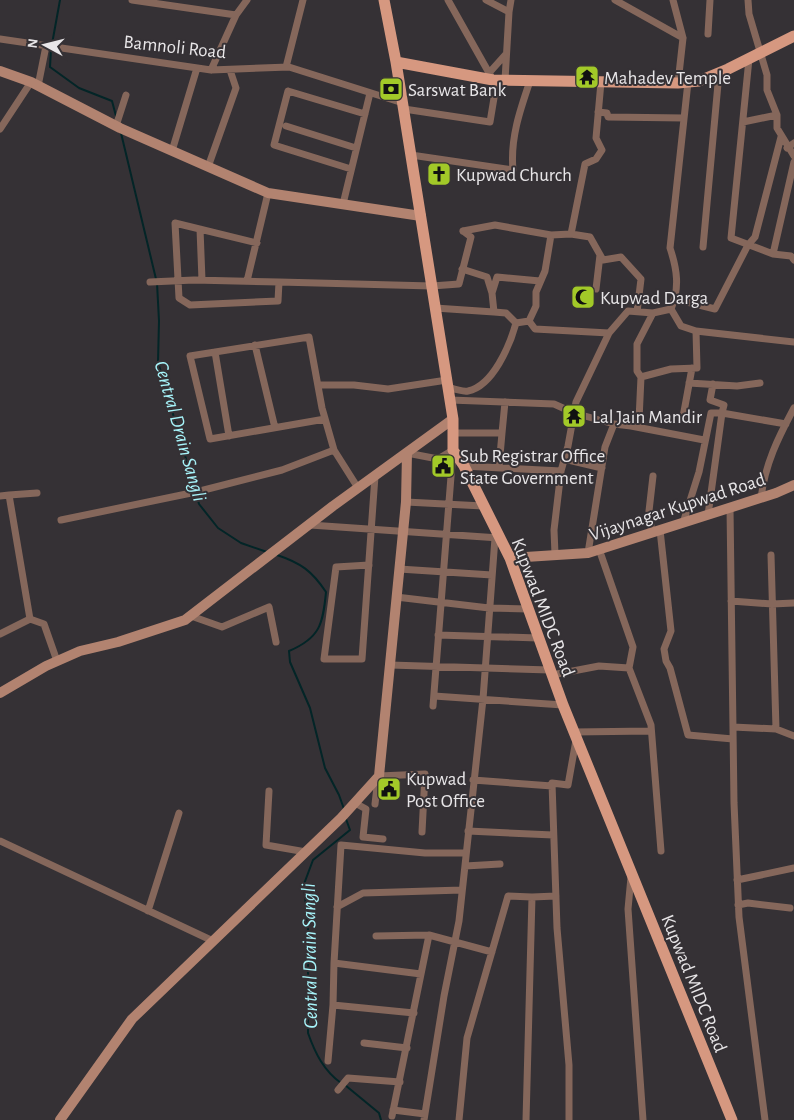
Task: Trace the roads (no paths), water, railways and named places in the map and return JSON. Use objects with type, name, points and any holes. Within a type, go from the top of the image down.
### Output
[{"type":"main road","points":[[384,0],[396,62],[448,383],[453,419],[453,450]]},
{"type":"main road","points":[[396,62],[496,78],[530,81],[683,83],[699,81],[719,73],[749,59],[760,51],[794,36]]},
{"type":"main road","name":"Kupwad MIDC Road","points":[[453,450],[464,466],[498,538],[510,558],[563,705],[732,1120]]},
{"type":"street","points":[[132,0],[236,15]]},
{"type":"street","points":[[211,70],[236,15],[247,0]]},
{"type":"street","points":[[286,67],[303,0]]},
{"type":"street","points":[[448,0],[496,78]]},
{"type":"street","points":[[486,0],[509,12]]},
{"type":"street","points":[[496,78],[506,54],[510,0]]},
{"type":"street","points":[[615,0],[683,38]]},
{"type":"street","points":[[671,309],[675,299],[678,271],[670,248],[684,118],[683,38],[673,0]]},
{"type":"street","points":[[708,34],[710,0]]},
{"type":"street","points":[[748,0],[767,75],[767,90],[777,115],[777,128],[794,156]]},
{"type":"street","name":"Bamnoli Road","points":[[0,39],[211,70],[286,67],[370,93],[403,106],[490,122],[496,78]]},
{"type":"street","points":[[0,129],[35,84],[46,46]]},
{"type":"street","points":[[496,78],[506,54]]},
{"type":"street","points":[[749,59],[731,238],[773,254],[791,256],[794,260]]},
{"type":"street","points":[[172,151],[197,68]]},
{"type":"street","points":[[208,167],[236,88],[230,70]]},
{"type":"street","points":[[0,71],[35,84],[116,126],[268,193],[421,216]]},
{"type":"street","points":[[703,247],[719,73]]},
{"type":"street","points":[[411,155],[513,170],[511,152],[517,120],[530,81]]},
{"type":"street","points":[[572,234],[585,164],[596,159],[602,150],[596,138],[600,82]]},
{"type":"street","points":[[351,170],[274,145],[279,125],[288,91],[365,114]]},
{"type":"street","points":[[342,204],[370,93]]},
{"type":"street","points":[[116,126],[126,95]]},
{"type":"street","points":[[598,112],[607,113],[608,117],[684,118]]},
{"type":"street","points":[[743,122],[777,115]]},
{"type":"street","points":[[286,126],[356,148]]},
{"type":"street","points":[[675,299],[716,309],[748,246],[755,238],[781,137]]},
{"type":"street","points":[[788,148],[794,143]]},
{"type":"street","points":[[773,254],[794,162]]},
{"type":"street","points":[[246,281],[268,193]]},
{"type":"street","points":[[257,243],[175,223],[179,298],[190,305],[278,301],[280,282]]},
{"type":"street","points":[[150,282],[202,280],[432,286],[459,284],[471,237],[463,231],[495,225],[551,235],[572,234],[590,236],[604,260],[621,257],[641,279],[637,312]]},
{"type":"street","points":[[200,229],[202,280]]},
{"type":"street","points":[[529,321],[536,306],[536,292],[545,270],[551,235]]},
{"type":"street","points":[[596,289],[600,255]]},
{"type":"street","points":[[462,269],[487,277],[492,293],[494,312]]},
{"type":"street","points":[[492,293],[497,277],[540,281]]},
{"type":"street","points":[[435,308],[506,313],[516,323]]},
{"type":"street","points":[[555,554],[554,530],[561,470],[576,402],[609,333],[628,311],[653,313],[671,309]]},
{"type":"street","points":[[671,309],[681,326],[696,331],[794,342]]},
{"type":"street","points":[[631,426],[638,420],[641,377],[637,372],[637,344],[653,313]]},
{"type":"street","points":[[516,323],[529,321]]},
{"type":"street","points":[[529,321],[535,329],[609,333]]},
{"type":"street","points":[[318,385],[354,385],[388,389],[448,383],[467,392],[485,383],[511,344],[516,323]]},
{"type":"street","points":[[641,377],[671,369],[697,368],[696,331]]},
{"type":"street","points":[[325,420],[210,439],[190,356],[309,337],[325,420],[334,450],[358,488]]},
{"type":"street","points":[[255,345],[275,428]]},
{"type":"street","points":[[215,352],[229,436]]},
{"type":"street","points":[[684,417],[692,368]]},
{"type":"street","points":[[689,383],[737,386],[760,383]]},
{"type":"street","points":[[708,515],[724,405],[710,400],[713,384]]},
{"type":"street","points":[[450,400],[554,404],[574,413],[614,424],[704,440]]},
{"type":"street","points":[[499,467],[506,402]]},
{"type":"street","points":[[761,498],[763,477],[771,452],[794,408]]},
{"type":"street","points":[[684,523],[699,472],[711,413],[722,413],[786,424]]},
{"type":"street","points":[[0,693],[57,661],[80,651],[118,642],[191,616],[358,488],[453,419]]},
{"type":"street","points":[[588,553],[605,447],[614,424]]},
{"type":"street","points":[[453,433],[502,433]]},
{"type":"street","points":[[61,520],[196,492],[282,470],[334,450]]},
{"type":"street","points":[[407,453],[438,459],[453,450]]},
{"type":"street","points":[[433,706],[453,450]]},
{"type":"street","points":[[375,804],[406,502],[407,453]]},
{"type":"street","points":[[564,459],[602,468]]},
{"type":"street","points":[[464,466],[561,470]]},
{"type":"street","points":[[369,565],[336,567],[324,659],[362,660],[372,530],[375,476]]},
{"type":"street","points":[[653,476],[650,511],[656,531],[671,631],[664,648],[688,735],[733,739]]},
{"type":"street","name":"Vijaynagar Kupwad Road","points":[[510,558],[588,553],[761,498],[794,484]]},
{"type":"street","points":[[0,496],[37,493]]},
{"type":"street","points":[[9,495],[30,619]]},
{"type":"street","points":[[406,502],[448,506],[483,506]]},
{"type":"street","points":[[730,508],[733,739],[738,905],[765,1120]]},
{"type":"street","points":[[310,525],[446,536],[498,538],[492,575],[483,700],[462,890],[455,943],[424,1117],[393,1113],[428,935]]},
{"type":"street","points":[[599,549],[633,647],[629,668],[651,725],[661,851]]},
{"type":"street","points":[[771,555],[776,729]]},
{"type":"street","points":[[399,569],[492,575]]},
{"type":"street","points":[[396,597],[489,608],[528,609]]},
{"type":"street","points":[[731,602],[794,603]]},
{"type":"street","points":[[191,616],[222,627],[268,607],[276,642]]},
{"type":"street","points":[[0,634],[30,619],[44,624],[57,661]]},
{"type":"street","points":[[438,635],[486,638],[538,638]]},
{"type":"street","points":[[390,665],[484,668],[551,673],[599,666],[629,668]]},
{"type":"street","points":[[434,696],[563,705]]},
{"type":"street","points":[[733,727],[776,729],[794,736]]},
{"type":"street","points":[[473,780],[552,786],[552,784],[568,785],[575,735],[651,731]]},
{"type":"street","points":[[60,1120],[132,1019],[306,852],[379,777],[425,774],[422,832]]},
{"type":"street","points":[[552,786],[556,896],[569,1065],[569,1120]]},
{"type":"street","points":[[270,791],[266,845],[306,852]]},
{"type":"street","points":[[355,802],[366,809],[362,837],[383,839]]},
{"type":"street","points":[[148,911],[179,813]]},
{"type":"street","points":[[468,831],[553,835]]},
{"type":"street","points":[[1,843],[213,941]]},
{"type":"street","points":[[328,1061],[333,1005],[341,845],[425,853],[466,853]]},
{"type":"street","points":[[465,866],[500,864]]},
{"type":"street","points":[[737,880],[794,868]]},
{"type":"street","points":[[632,871],[628,909],[644,1120]]},
{"type":"street","points":[[337,907],[363,893],[462,890]]},
{"type":"street","points":[[459,1120],[467,1038],[508,896],[556,896]]},
{"type":"street","points":[[526,1120],[532,897]]},
{"type":"street","points":[[738,905],[748,904],[790,908]]},
{"type":"street","points":[[376,936],[428,935],[492,952]]},
{"type":"street","points":[[334,963],[421,974]]},
{"type":"street","points":[[333,1005],[414,1013]]},
{"type":"street","points":[[364,1043],[407,1048]]},
{"type":"street","points":[[338,1090],[348,1078],[400,1082]]},
{"type":"waterway","name":"Central Drain Sangli","points":[[52,44],[60,0]]},
{"type":"waterway","name":"Central Drain Sangli","points":[[51,49],[50,67],[79,88],[112,101],[116,116]]},
{"type":"waterway","name":"Central Drain Sangli","points":[[121,133],[156,279]]},
{"type":"waterway","name":"Central Drain Sangli","points":[[157,283],[159,321],[158,362],[199,504],[218,528],[241,543],[267,552]]},
{"type":"waterway","name":"Central Drain Sangli","points":[[277,555],[293,561],[305,569],[316,578],[326,592],[323,613],[318,629],[307,641],[289,651],[290,662],[310,708],[325,768],[344,809]]},
{"type":"waterway","name":"Central Drain Sangli","points":[[341,1083],[321,1061],[308,1033],[308,930],[304,884],[313,860],[350,830],[346,819]]},
{"type":"waterway","name":"Central Drain Sangli","points":[[345,1085],[379,1113],[381,1120]]},
{"type":"place","name":"Mahadev Temple","points":[[587,77]]},
{"type":"place","name":"Sarswat Bank","points":[[391,89]]},
{"type":"place","name":"Kupwad Church","points":[[439,174]]},
{"type":"place","name":"Kupwad Darga","points":[[583,297]]},
{"type":"place","name":"Lal Jain Mandir","points":[[574,416]]},
{"type":"place","name":"Sub Registrar Office State Government","points":[[443,466]]},
{"type":"place","name":"Kupwad Post Office","points":[[389,789]]}]
